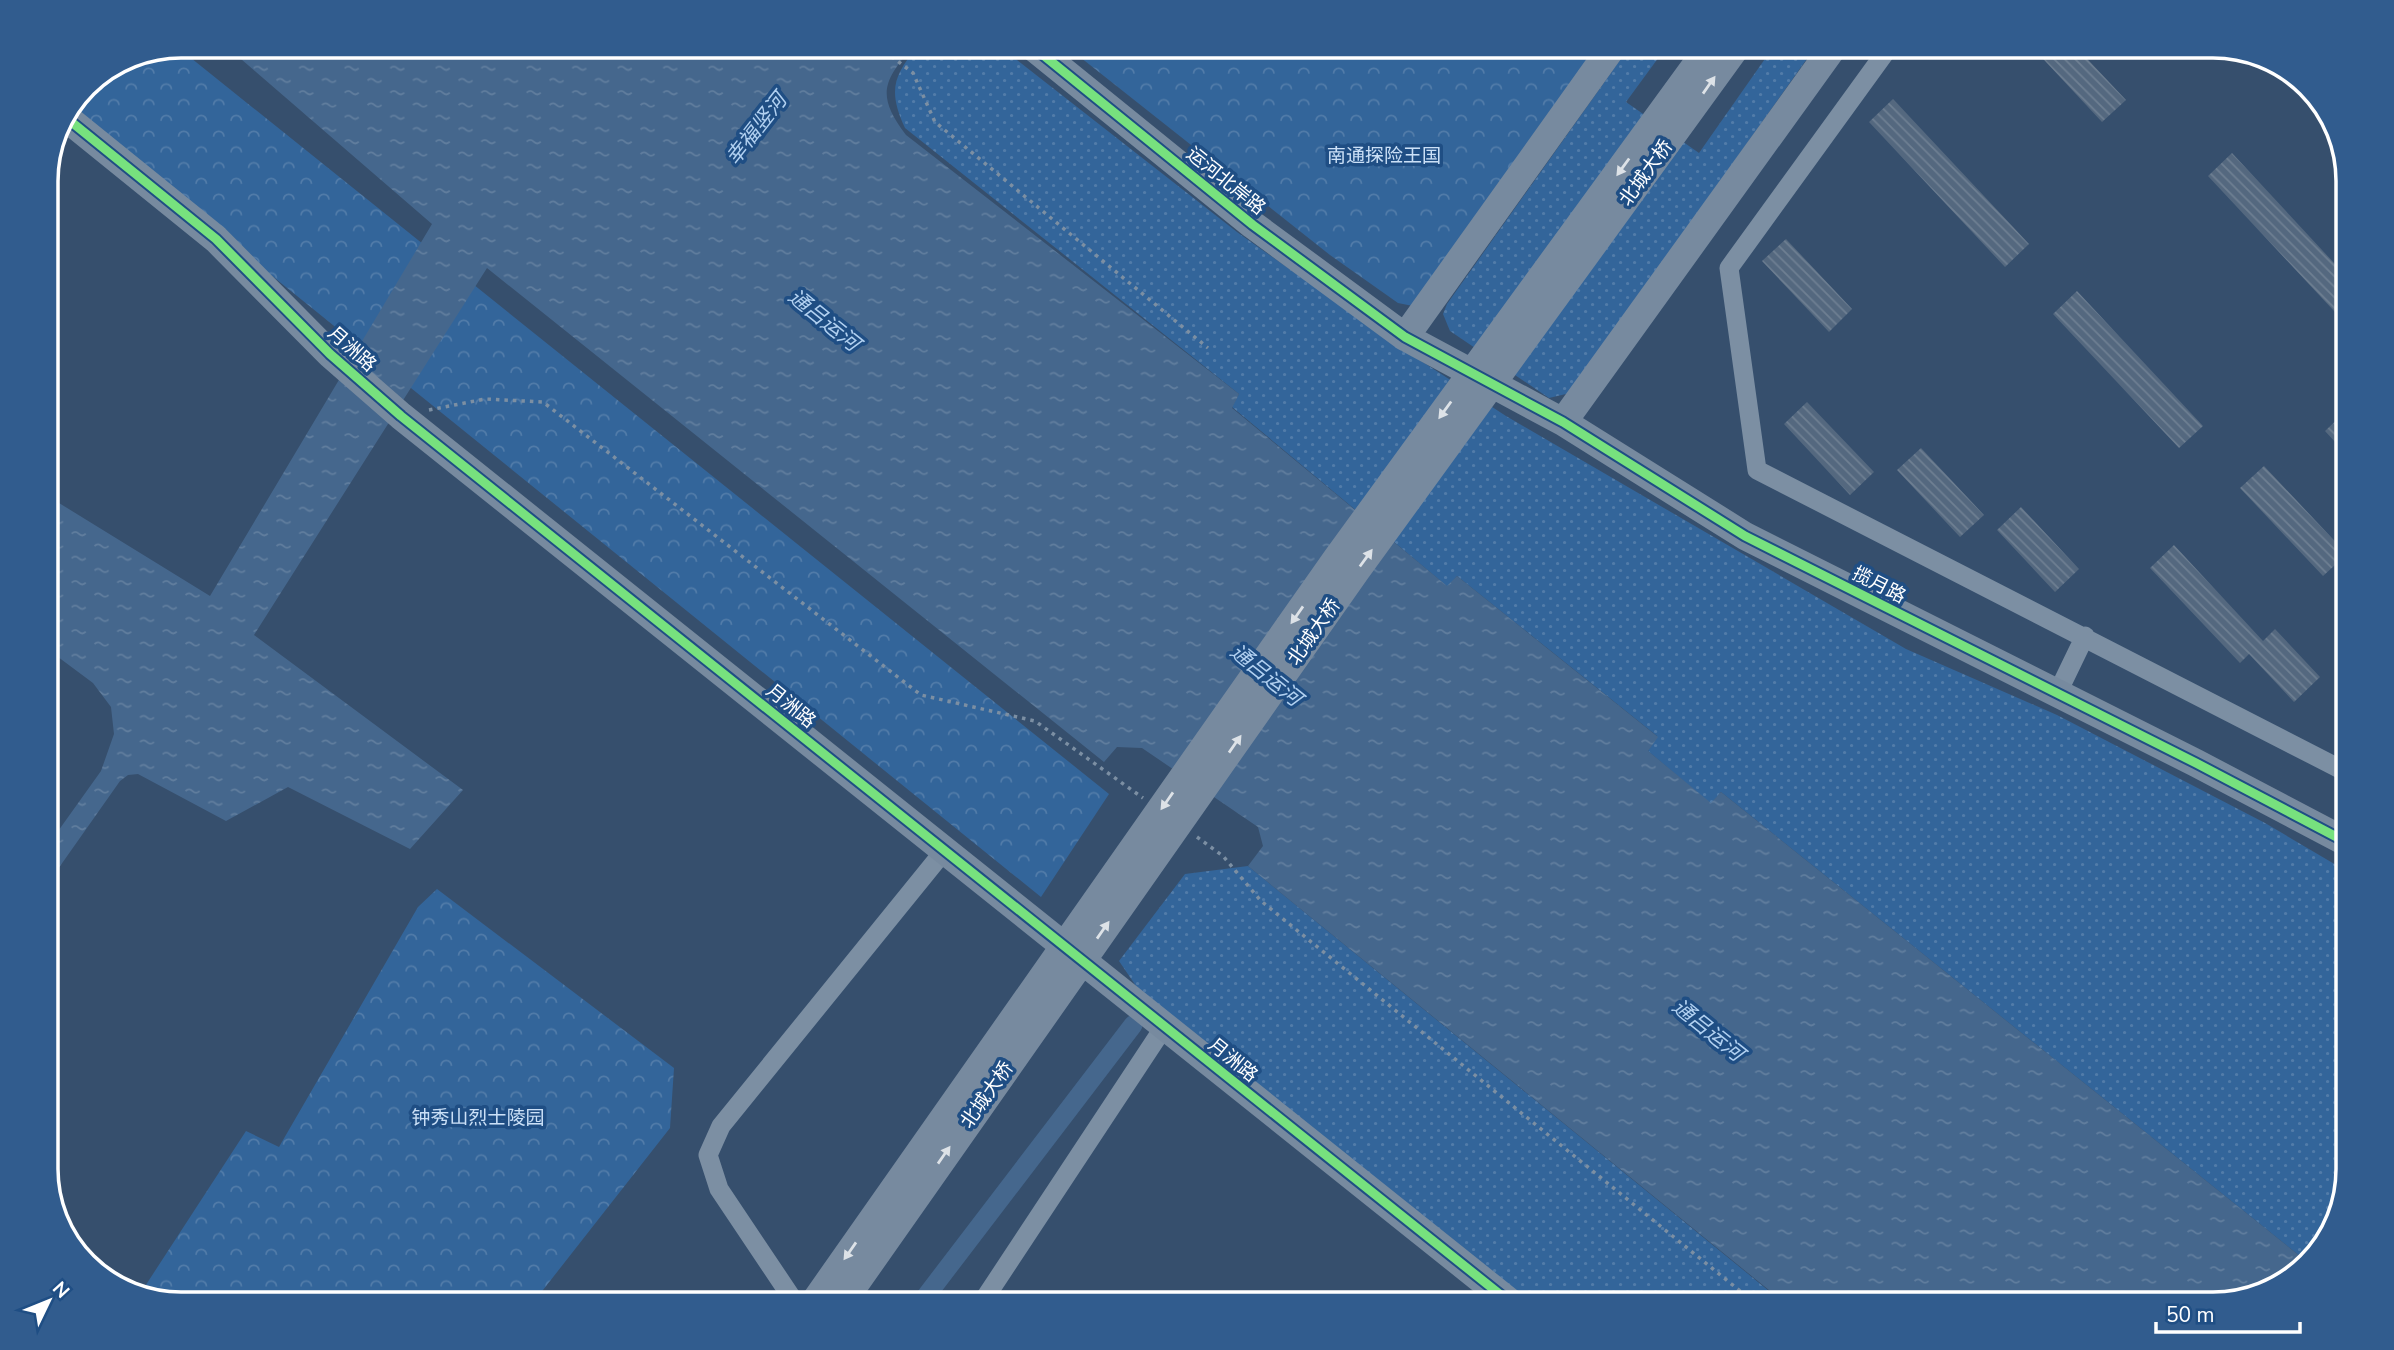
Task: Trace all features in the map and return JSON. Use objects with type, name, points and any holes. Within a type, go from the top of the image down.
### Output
[{"type":"street","name":"运河北岸路","points":[[1047,58],[1253,225],[1405,337]]},
{"type":"street","points":[[1405,337],[1605,58]]},
{"type":"street","points":[[1672,119],[1704,58]]},
{"type":"street","points":[[1672,119],[1726,58]]},
{"type":"street","points":[[1563,422],[1825,58]]},
{"type":"street","points":[[1881,58],[1729,268],[1757,470],[2336,767]]},
{"type":"street","name":"北城大桥","points":[[896,1205],[1337,558],[1672,119]]},
{"type":"street","name":"月洲路","points":[[72,123],[216,240],[330,354],[401,416],[1497,1292]]},
{"type":"street","name":"揽月路","points":[[1405,337],[1563,422],[1745,536],[2058,692],[2336,837]]},
{"type":"street","points":[[2058,692],[2085,636]]},
{"type":"street","points":[[788,1292],[719,1189],[708,1154],[721,1126],[944,851]]},
{"type":"street","points":[[989,1292],[1164,1027]]},
{"type":"street","points":[[823,1292],[896,1205]]},
{"type":"street","points":[[848,1292],[896,1205]]},
{"type":"path","points":[[894,58],[913,73],[934,122],[1209,348]]},
{"type":"path","points":[[401,416],[485,399],[543,402],[921,695],[1035,721],[1146,800]]},
{"type":"path","points":[[1190,832],[1223,856],[1261,901],[1741,1292]]},
{"type":"green space","points":[[191,58],[1109,794],[1041,897],[76,117],[88,100],[100,88],[134,67],[157,60]]},
{"type":"green space","points":[[909,58],[1014,58],[1237,232],[1398,346],[1506,416],[1906,649],[2057,715],[2265,823],[2336,865],[2335,1185],[2327,1216],[2311,1244],[2300,1256],[1721,792],[1711,804],[1648,751],[1657,736],[1457,576],[1448,587],[1232,407],[1239,394],[905,128],[895,94],[898,75]]},
{"type":"green space","name":"南通探险王国","points":[[1081,58],[1595,58],[1413,306],[1398,303],[1330,255]]},
{"type":"green space","points":[[1621,58],[1658,58],[1626,102],[1699,153],[1766,58],[1807,58],[1570,393],[1549,398],[1450,331],[1443,314],[1447,304]]},
{"type":"green space","points":[[1248,866],[1770,1292],[1497,1292],[1164,1027],[1119,961],[1185,874]]},
{"type":"green space","name":"钟秀山烈士陵园","points":[[437,889],[674,1068],[670,1128],[541,1292],[181,1292],[145,1287],[246,1131],[279,1147],[418,907]]},
{"type":"water","points":[[240,58],[904,58],[890,79],[887,99],[896,121],[906,135],[1239,394],[1232,408],[1447,586],[1457,576],[1658,737],[1648,751],[1711,803],[1721,792],[2300,1256],[2275,1276],[2245,1288],[2229,1291],[1771,1292],[1248,866],[1263,846],[1258,827],[1142,748],[1117,747],[1104,762],[487,268],[254,635],[463,790],[410,849],[288,787],[226,821],[138,774],[128,775],[120,781],[58,869],[58,831],[101,771],[114,734],[111,707],[93,683],[58,657],[58,502],[210,596],[432,224]]},
{"type":"building","points":[[2042,58],[2086,58],[2126,100],[2102,122]]},
{"type":"building","points":[[1893,99],[2029,244],[2005,267],[1869,122]]},
{"type":"building","points":[[2232,153],[2336,265],[2336,313],[2208,176]]},
{"type":"building","points":[[1786,239],[1852,309],[1829,332],[1762,261]]},
{"type":"building","points":[[2077,291],[2203,426],[2179,448],[2053,314]]},
{"type":"building","points":[[1807,402],[1874,472],[1850,495],[1784,424]]},
{"type":"building","points":[[2336,420],[2336,443],[2325,431]]},
{"type":"building","points":[[1921,448],[1984,515],[1960,537],[1897,470]]},
{"type":"building","points":[[2264,466],[2336,542],[2336,564],[2323,576],[2240,488]]},
{"type":"building","points":[[2021,507],[2079,569],[2055,592],[1997,530]]},
{"type":"building","points":[[2174,545],[2263,641],[2275,629],[2320,677],[2294,702],[2249,654],[2240,663],[2150,568]]},
{"type":"waterway","points":[[929,1292],[1133,1025]]},
{"type":"cycle path","points":[[1047,58],[1253,225],[1405,337],[1563,422],[1745,536],[2196,763],[2336,837]]},
{"type":"cycle path","points":[[72,123],[216,239],[330,354],[401,416],[1497,1292]]},
{"type":"water label","name":"幸福竖河","points":[[756,129]]},
{"type":"water label","name":"通吕运河","points":[[824,320]]},
{"type":"water label","name":"通吕运河","points":[[1266,675]]},
{"type":"water label","name":"通吕运河","points":[[1708,1030]]}]
